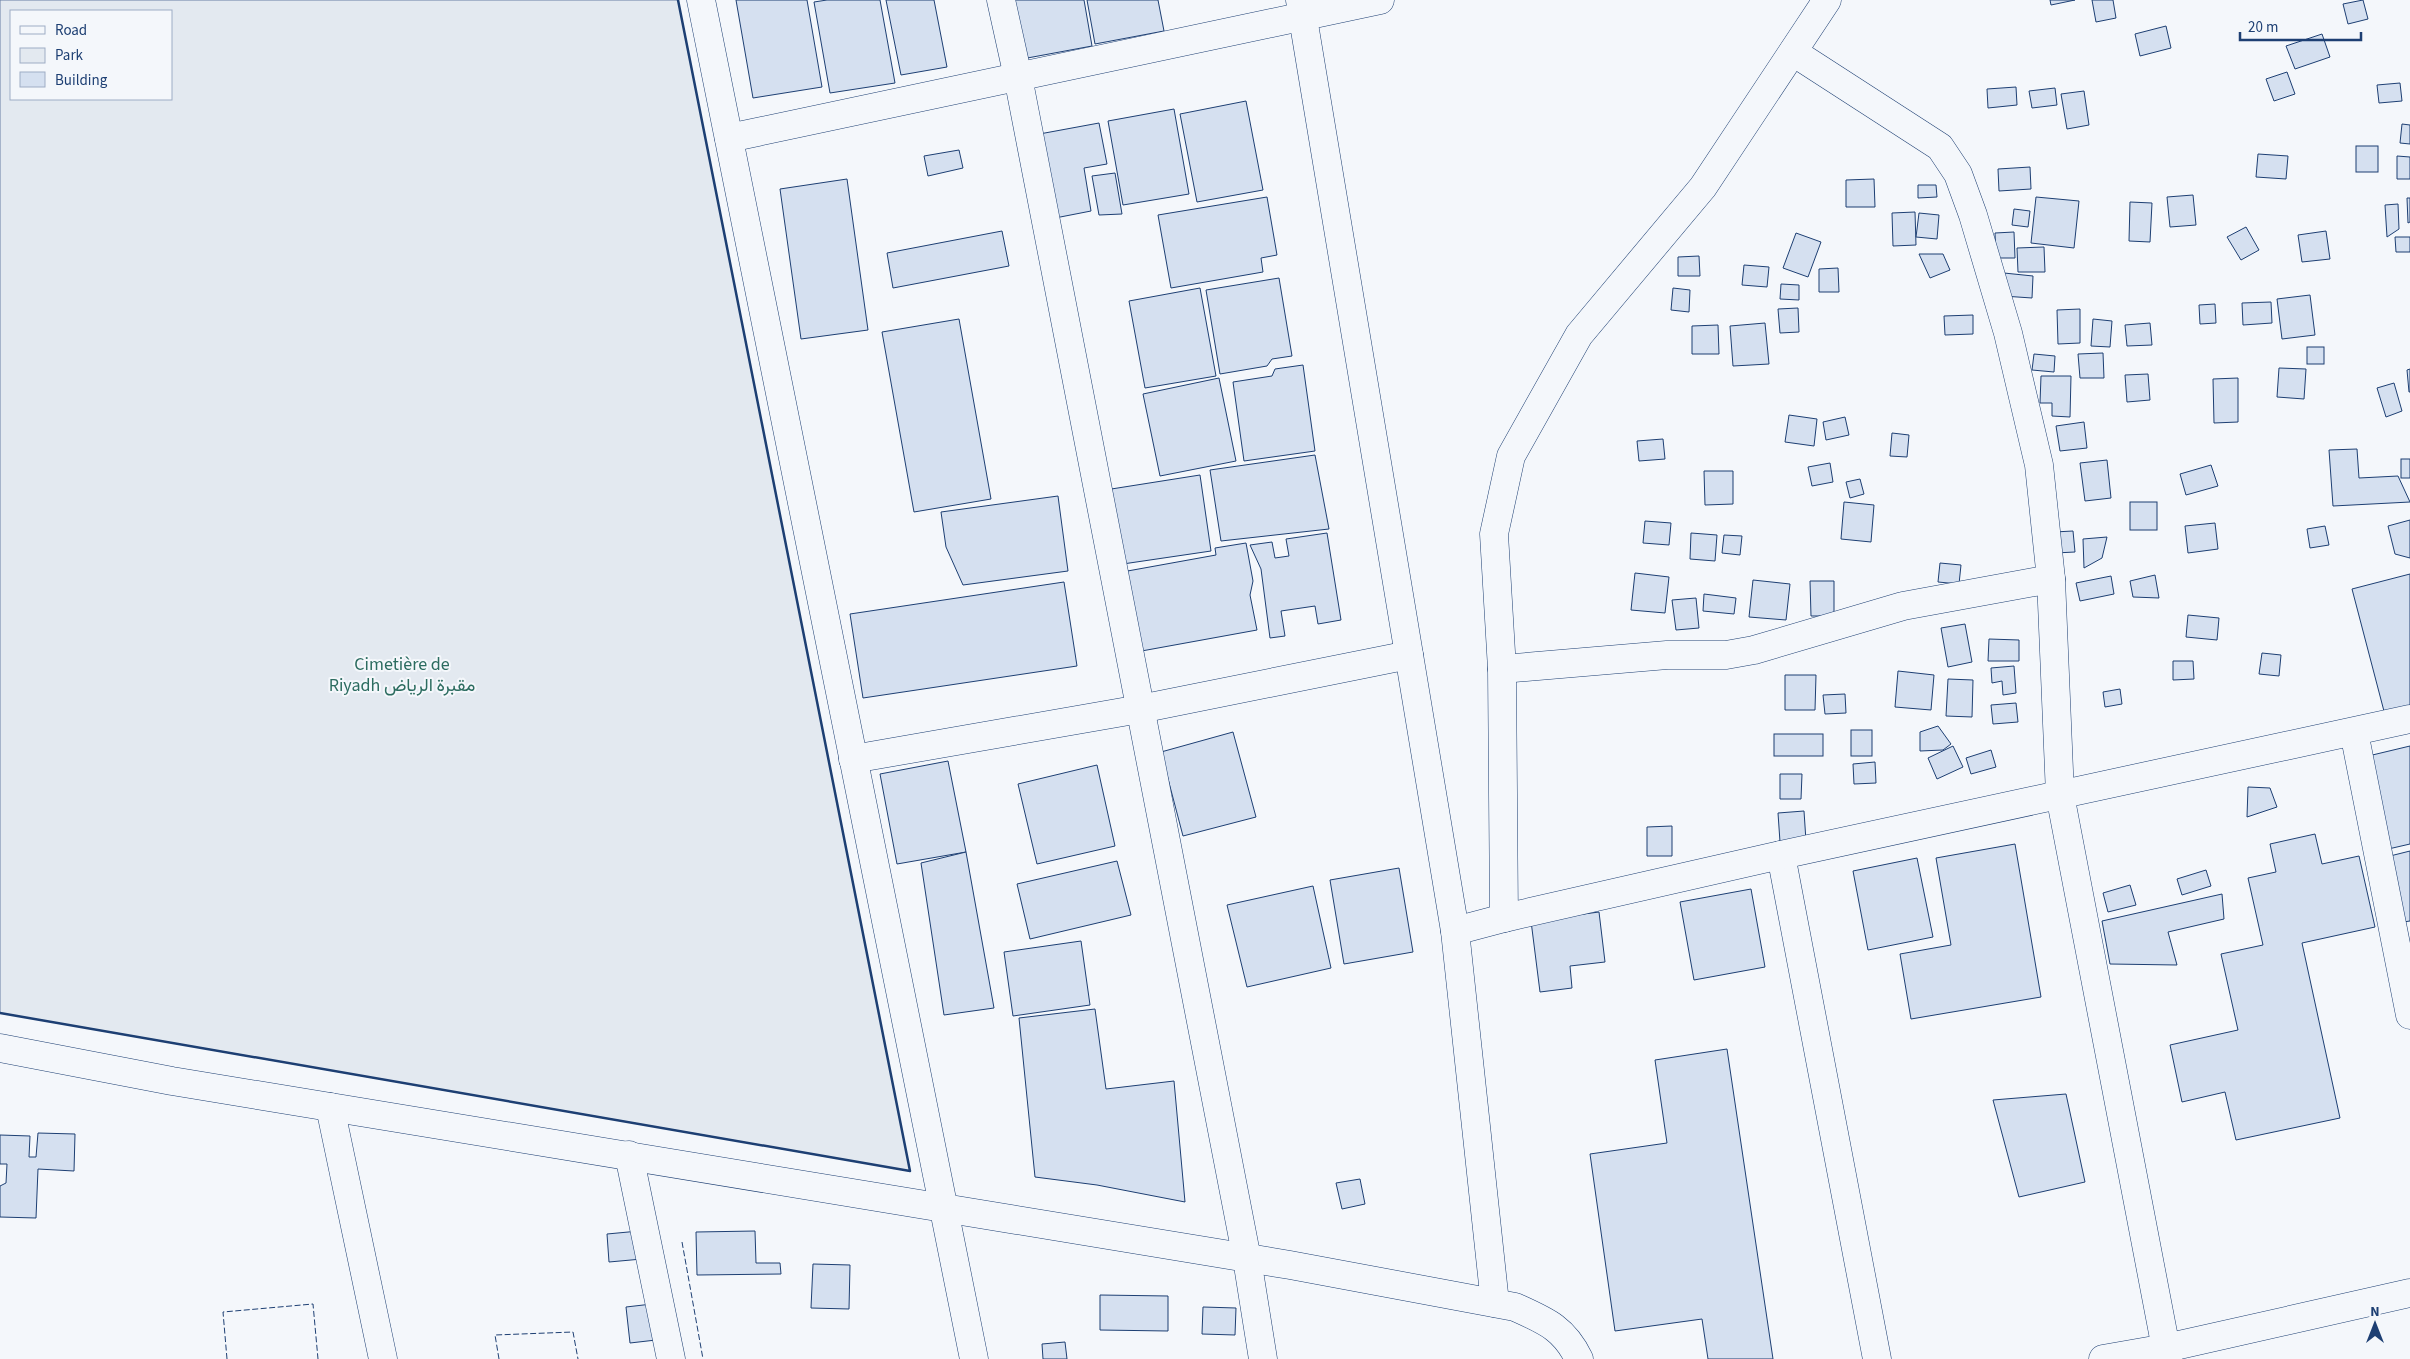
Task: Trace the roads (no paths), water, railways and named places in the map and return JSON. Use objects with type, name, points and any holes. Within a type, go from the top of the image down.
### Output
[{"type":"street","points":[[701,0],[974,1359]]},
{"type":"street","points":[[1001,0],[1018,77],[1247,1259],[1263,1359]]},
{"type":"street","points":[[729,138],[1018,77],[1301,8],[1380,0]]},
{"type":"street","points":[[1504,918],[1502,669],[1494,534],[1511,456],[1579,335],[1703,187],[1827,0]]},
{"type":"street","points":[[1301,8],[1455,931],[1496,1304]]},
{"type":"street","points":[[1793,52],[1940,147],[1958,174],[2008,333],[2039,465],[2051,579],[2060,795],[2167,1353]]},
{"type":"street","points":[[1502,669],[1667,655],[1735,653],[1754,650],[1903,606],[2051,579]]},
{"type":"street","points":[[854,759],[1140,709],[1409,654]]},
{"type":"street","points":[[1455,931],[1504,918],[1781,855],[2354,732],[2410,718]]},
{"type":"street","points":[[2354,732],[2410,1015]]},
{"type":"street","points":[[1781,855],[1877,1359]]},
{"type":"street","points":[[0,1048],[172,1081],[629,1155],[1247,1259],[1515,1307],[1549,1322],[1569,1339],[1579,1359]]},
{"type":"street","points":[[330,1107],[384,1359]]},
{"type":"street","points":[[629,1155],[672,1359]]},
{"type":"street","points":[[2103,1359],[2167,1353],[2410,1293]]},
{"type":"park label","name":"Cimetière de Riyadh مقبرة الرياض","points":[[402,674]]}]
